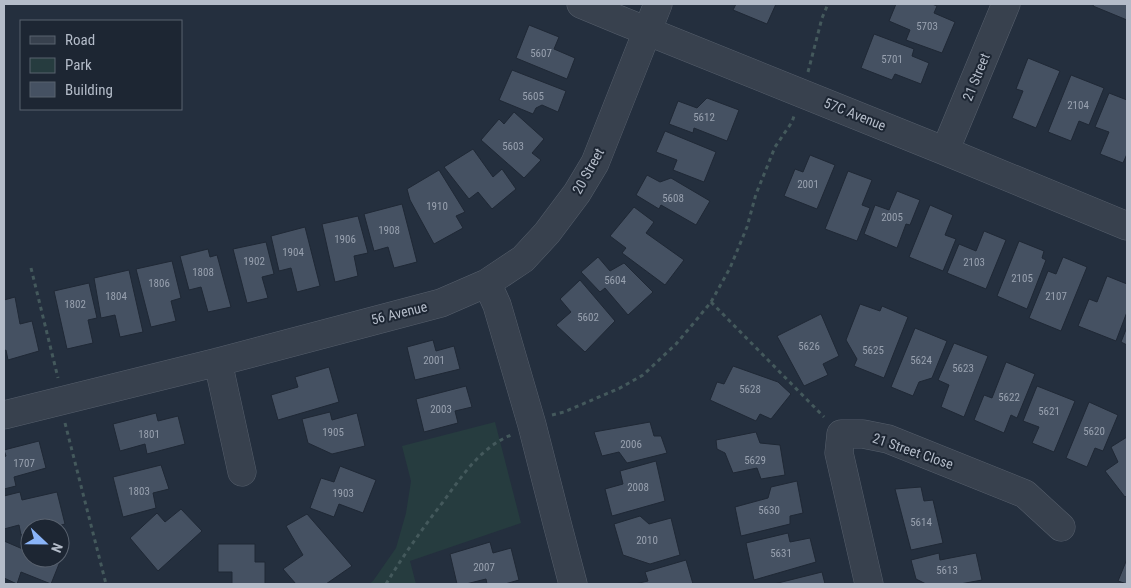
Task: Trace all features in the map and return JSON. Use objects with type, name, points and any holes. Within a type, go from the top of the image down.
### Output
[{"type":"street","name":"57C Avenue","points":[[581,4],[1127,226]]},
{"type":"street","name":"20 Street","points":[[487,283],[523,259],[547,233],[577,193],[595,163],[658,4]]},
{"type":"street","name":"21 Street","points":[[946,151],[1006,4]]},
{"type":"street","name":"56 Avenue","points":[[4,415],[218,362],[441,302],[487,283]]},
{"type":"street","points":[[487,283],[497,305],[532,425],[573,584]]},
{"type":"street","points":[[218,362],[242,472]]},
{"type":"street","name":"21 Street Close","points":[[868,584],[839,452],[841,434],[863,434],[888,439],[1025,494],[1061,527]]},
{"type":"path","points":[[808,70],[822,18],[828,4]]},
{"type":"path","points":[[553,415],[620,388],[643,375],[676,344],[711,302],[730,268],[747,227],[756,194],[775,147],[792,122],[796,112]]},
{"type":"path","points":[[31,268],[59,378]]},
{"type":"path","points":[[711,302],[814,408]]},
{"type":"path","points":[[65,422],[106,584]]},
{"type":"path","points":[[386,584],[408,549],[470,465],[500,441],[515,434]]},
{"type":"green space","points":[[495,422],[521,523],[410,561],[416,584],[369,584],[396,548],[406,513],[411,481],[402,446]]},
{"type":"building","points":[[736,4],[776,4],[767,24],[733,10]]},
{"type":"building","points":[[896,4],[932,4],[937,6],[934,13],[955,22],[942,53],[906,40],[910,30],[889,21]]},
{"type":"building","points":[[1094,4],[1127,4],[1127,20],[1093,6]]},
{"type":"building","points":[[529,25],[559,37],[554,49],[575,58],[567,79],[516,58]]},
{"type":"building","points":[[874,34],[914,49],[912,56],[929,63],[921,84],[895,74],[892,80],[861,68]]},
{"type":"building","points":[[1028,58],[1060,71],[1036,128],[1012,118],[1023,91],[1016,89]]},
{"type":"building","points":[[512,70],[566,91],[558,112],[542,105],[536,108],[533,114],[499,100]]},
{"type":"building","points":[[1071,75],[1104,88],[1089,125],[1079,121],[1071,141],[1048,132]]},
{"type":"building","points":[[1109,93],[1127,100],[1127,154],[1123,163],[1100,154],[1109,132],[1095,127]]},
{"type":"building","points":[[707,98],[739,110],[727,141],[694,128],[693,133],[669,124],[678,101],[697,108]]},
{"type":"building","points":[[514,112],[544,139],[532,153],[541,160],[524,178],[481,140],[499,119],[504,124]]},
{"type":"building","points":[[665,131],[716,152],[704,182],[673,170],[677,160],[656,152]]},
{"type":"building","points":[[473,149],[493,177],[502,169],[516,189],[492,209],[478,192],[469,199],[444,167]]},
{"type":"building","points":[[810,155],[835,165],[817,209],[784,196],[795,169],[803,172]]},
{"type":"building","points":[[439,170],[465,212],[456,216],[463,228],[434,244],[410,200],[407,189]]},
{"type":"building","points":[[848,171],[872,180],[862,205],[870,208],[857,241],[825,229]]},
{"type":"building","points":[[647,175],[660,182],[671,178],[710,201],[696,225],[661,205],[659,209],[636,195]]},
{"type":"building","points":[[897,191],[920,200],[910,225],[906,224],[897,248],[864,234],[875,205],[889,210]]},
{"type":"building","points":[[402,204],[417,262],[394,268],[388,247],[374,251],[364,214]]},
{"type":"building","points":[[930,205],[953,215],[945,235],[956,239],[943,271],[909,257]]},
{"type":"building","points":[[634,207],[654,222],[646,233],[684,260],[665,285],[622,253],[626,248],[610,236]]},
{"type":"building","points":[[358,216],[368,253],[354,256],[358,276],[335,282],[322,224]]},
{"type":"building","points":[[305,227],[320,286],[297,292],[291,268],[279,271],[271,236]]},
{"type":"building","points":[[984,231],[1006,240],[986,289],[947,273],[959,244],[976,251]]},
{"type":"building","points":[[1019,241],[1044,251],[1042,258],[1046,260],[1027,309],[997,296]]},
{"type":"building","points":[[266,242],[274,274],[262,277],[268,298],[247,303],[233,249]]},
{"type":"building","points":[[208,249],[210,257],[217,255],[231,307],[208,312],[201,287],[189,290],[180,256]]},
{"type":"building","points":[[598,257],[610,271],[624,263],[653,292],[628,315],[605,288],[600,292],[581,272]]},
{"type":"building","points":[[1063,257],[1087,267],[1061,331],[1029,318],[1048,271],[1056,274]]},
{"type":"building","points":[[172,261],[181,298],[171,301],[176,321],[151,327],[136,269]]},
{"type":"building","points":[[129,270],[143,332],[120,337],[115,315],[101,318],[94,278]]},
{"type":"building","points":[[1107,276],[1127,284],[1127,312],[1116,341],[1078,326],[1089,299],[1097,302]]},
{"type":"building","points":[[580,280],[615,321],[585,352],[556,325],[571,312],[560,299]]},
{"type":"building","points":[[89,283],[97,318],[88,320],[93,343],[67,349],[54,291]]},
{"type":"building","points":[[15,297],[20,324],[32,321],[39,351],[8,360],[6,350],[4,351],[4,300]]},
{"type":"building","points":[[860,304],[880,311],[882,306],[908,317],[884,378],[854,366],[857,359],[846,340]]},
{"type":"building","points":[[821,314],[839,356],[823,364],[828,375],[804,386],[777,336]]},
{"type":"building","points":[[1127,327],[1127,345],[1121,342]]},
{"type":"building","points":[[915,328],[947,341],[932,378],[919,382],[913,396],[891,387]]},
{"type":"building","points":[[433,340],[436,351],[454,346],[460,369],[415,380],[407,347]]},
{"type":"building","points":[[954,343],[988,356],[964,417],[941,407],[949,385],[938,380]]},
{"type":"building","points":[[1006,362],[1035,374],[1017,418],[1011,415],[1004,433],[974,420],[984,395],[992,398]]},
{"type":"building","points":[[733,366],[778,382],[791,394],[771,419],[760,414],[756,421],[710,400],[717,382],[724,384]]},
{"type":"building","points":[[329,367],[339,402],[278,420],[271,395],[298,387],[295,377]]},
{"type":"building","points":[[466,386],[472,407],[455,411],[458,423],[424,432],[416,399]]},
{"type":"building","points":[[1037,386],[1075,401],[1054,452],[1032,443],[1039,427],[1023,421]]},
{"type":"building","points":[[1089,402],[1118,415],[1103,451],[1095,448],[1087,467],[1066,458]]},
{"type":"building","points":[[330,412],[332,420],[357,413],[365,446],[332,454],[308,443],[302,419]]},
{"type":"building","points":[[156,413],[158,421],[178,416],[185,444],[147,454],[145,444],[120,451],[113,424]]},
{"type":"building","points":[[650,422],[654,436],[661,436],[667,453],[627,463],[619,452],[602,456],[594,432]]},
{"type":"building","points":[[756,432],[760,443],[780,445],[785,475],[761,479],[757,468],[733,473],[725,453],[717,449],[716,440]]},
{"type":"building","points":[[1127,437],[1127,495],[1125,497],[1105,471],[1118,462],[1111,447]]},
{"type":"building","points":[[39,441],[46,468],[14,477],[16,486],[4,489],[4,457],[6,456],[4,450]]},
{"type":"building","points":[[656,461],[665,501],[612,516],[605,489],[623,484],[620,471]]},
{"type":"building","points":[[161,465],[169,489],[153,493],[156,508],[123,517],[113,477]]},
{"type":"building","points":[[340,466],[376,480],[363,513],[339,504],[334,517],[310,508],[321,478],[334,482]]},
{"type":"building","points":[[797,481],[803,513],[790,516],[790,524],[741,536],[735,507],[768,498],[771,487]]},
{"type":"building","points":[[921,487],[924,501],[933,500],[943,543],[911,550],[895,489]]},
{"type":"building","points":[[20,492],[22,500],[57,492],[64,518],[20,518],[20,530],[19,525],[4,529],[4,496]]},
{"type":"building","points":[[181,509],[202,531],[158,571],[130,538],[157,513],[165,522]]},
{"type":"building","points":[[307,514],[352,566],[326,584],[296,584],[283,569],[303,555],[286,526]]},
{"type":"building","points":[[640,516],[649,524],[671,518],[680,555],[650,564],[623,555],[614,524]]},
{"type":"building","points":[[788,533],[790,542],[810,538],[816,562],[754,580],[746,543]]},
{"type":"building","points":[[4,541],[20,548],[20,568],[57,568],[51,584],[21,572],[17,584],[4,578]]},
{"type":"building","points":[[490,542],[493,553],[511,548],[519,580],[505,584],[487,584],[486,579],[466,584],[457,584],[450,554]]},
{"type":"building","points":[[218,544],[255,544],[255,562],[265,562],[265,584],[232,584],[232,572],[218,572]]},
{"type":"building","points":[[939,553],[940,560],[976,553],[982,580],[960,584],[926,584],[916,579],[911,560]]},
{"type":"building","points":[[1127,559],[1127,584],[1118,581]]},
{"type":"building","points":[[686,560],[693,584],[635,584],[648,581],[645,572]]},
{"type":"building","points":[[822,572],[825,584],[774,584]]}]
